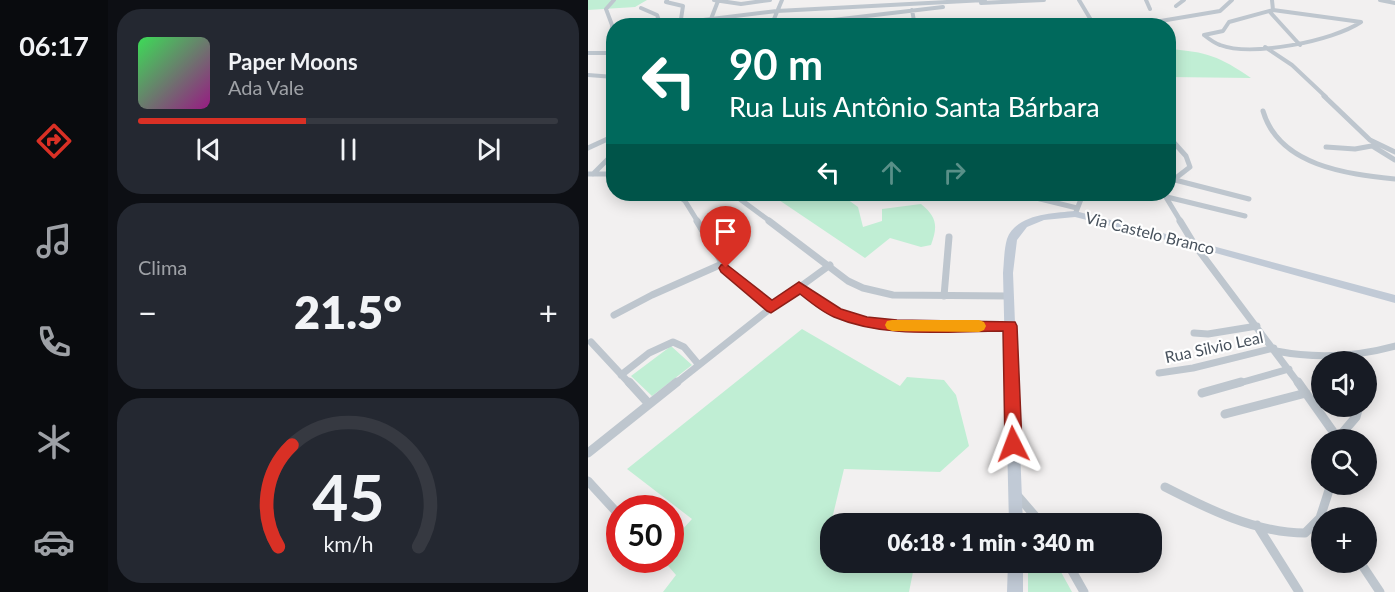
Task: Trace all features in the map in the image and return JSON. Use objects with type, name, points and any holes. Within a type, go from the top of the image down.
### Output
[{"type":"main road","name":"Via Castelo Branco","points":[[1016,513],[1008,296],[1009,252],[1017,231],[1033,220],[1076,211],[1395,299]]},
{"type":"main road","points":[[1016,573],[1016,592]]},
{"type":"street","points":[[609,18],[607,7],[614,0]]},
{"type":"street","points":[[667,0],[666,2],[683,6],[681,18]]},
{"type":"street","points":[[711,18],[716,1],[741,4],[770,0]]},
{"type":"street","points":[[775,18],[782,0]]},
{"type":"street","points":[[719,18],[777,11],[985,0]]},
{"type":"street","points":[[854,18],[1003,0],[1044,0]]},
{"type":"street","points":[[1079,0],[1090,18]]},
{"type":"street","points":[[1146,0],[1150,9]]},
{"type":"street","points":[[1176,6],[1184,0]]},
{"type":"street","points":[[1176,18],[1220,11],[1232,0]]},
{"type":"street","points":[[1272,0],[1271,11],[1300,45]]},
{"type":"street","points":[[1380,0],[1395,3]]},
{"type":"street","points":[[641,8],[657,15],[658,18]]},
{"type":"street","points":[[912,10],[914,18]]},
{"type":"street","points":[[1271,11],[1360,22],[1342,32],[1300,45],[1265,47],[1219,45],[1204,35],[1223,31],[1229,22],[1271,11]]},
{"type":"street","points":[[1265,47],[1292,65],[1374,145],[1395,160]]},
{"type":"street","points":[[588,52],[606,51]]},
{"type":"street","points":[[588,59],[598,53]]},
{"type":"street","points":[[588,75],[606,76]]},
{"type":"street","points":[[1263,111],[1264,121],[1277,139],[1317,164],[1342,173],[1395,179]]},
{"type":"street","points":[[588,148],[606,140]]},
{"type":"street","points":[[1176,145],[1186,156],[1190,167],[1176,179]]},
{"type":"street","points":[[1326,147],[1346,149],[1374,145],[1395,152]]},
{"type":"street","points":[[591,174],[606,160]]},
{"type":"street","points":[[1176,180],[1249,198]]},
{"type":"street","points":[[1176,198],[1245,216]]},
{"type":"street","points":[[685,201],[722,264],[771,308]]},
{"type":"street","points":[[743,201],[830,265],[848,281],[879,293],[1008,296]]},
{"type":"street","points":[[1043,201],[1076,211],[1080,201]]},
{"type":"street","points":[[1169,201],[1194,244],[1275,349],[1331,429]]},
{"type":"street","points":[[944,296],[949,237]]},
{"type":"street","points":[[614,315],[652,295],[722,264]]},
{"type":"street","points":[[588,453],[771,308],[830,265]]},
{"type":"street","points":[[799,287],[836,313],[867,323],[918,326],[1010,326]]},
{"type":"street","points":[[1194,333],[1208,334],[1257,326]]},
{"type":"street","points":[[591,342],[649,404]]},
{"type":"street","points":[[621,375],[662,345],[672,342],[679,343],[699,365]]},
{"type":"street","points":[[1368,351],[1395,346]]},
{"type":"street","points":[[1275,349],[1311,356]]},
{"type":"street","name":"Rua Silvio Leal","points":[[1159,373],[1193,368],[1275,349]]},
{"type":"street","points":[[1202,393],[1289,369]]},
{"type":"street","points":[[1225,414],[1306,393]]},
{"type":"street","points":[[1346,429],[1356,417]]},
{"type":"street","points":[[588,481],[606,501]]},
{"type":"street","points":[[1165,487],[1208,507],[1257,525],[1295,534],[1305,533],[1311,528]]},
{"type":"street","points":[[1016,494],[1032,513]]},
{"type":"street","points":[[1257,525],[1299,592]]},
{"type":"street","points":[[1073,573],[1084,592]]},
{"type":"street","points":[[1367,573],[1380,592]]},
{"type":"green space","points":[[588,0],[647,0],[635,7],[588,10]]},
{"type":"green space","points":[[1176,50],[1212,56],[1251,78],[1176,77]]},
{"type":"green space","points":[[780,201],[850,201],[858,207],[863,227],[882,221],[882,209],[921,204],[930,213],[935,222],[931,245],[921,247],[890,238],[865,258]]},
{"type":"green space","points":[[802,329],[900,386],[907,377],[944,380],[956,395],[969,446],[940,472],[844,469],[833,513],[820,513],[820,573],[913,573],[909,592],[663,592],[676,575],[674,573],[684,573],[684,528],[692,519],[684,513],[684,495],[661,495],[627,469]]},
{"type":"green space","points":[[671,346],[692,365],[652,396],[631,376]]},
{"type":"green space","points":[[1028,573],[1062,573],[1072,592],[1028,592]]},
{"type":"slow traffic","points":[[892,325],[979,326]]},
{"type":"route","points":[[726,268],[771,308],[799,287],[836,313],[867,323],[897,326],[1010,326],[1013,444]]}]
